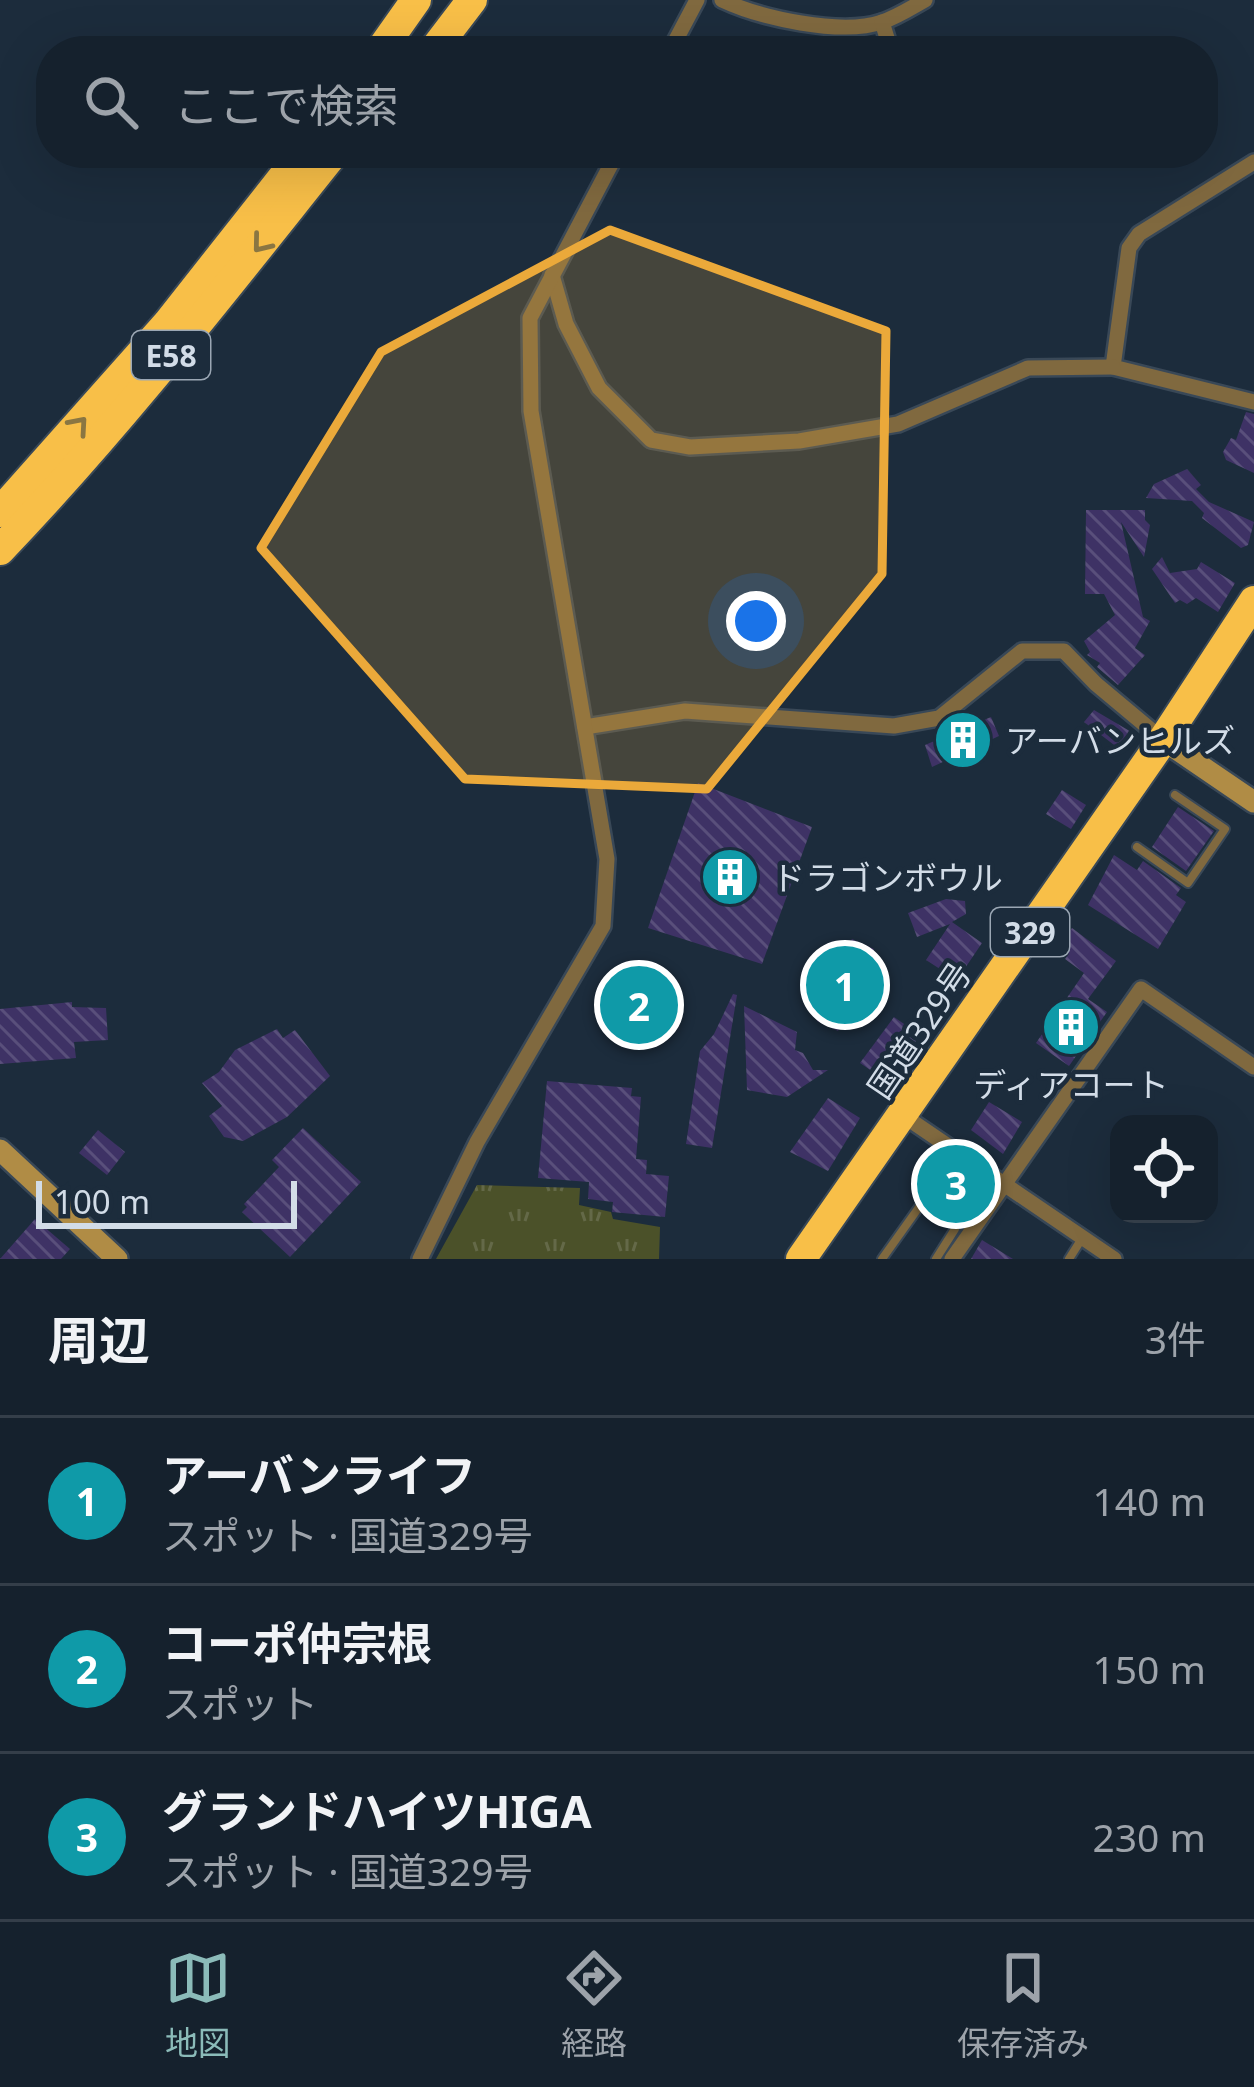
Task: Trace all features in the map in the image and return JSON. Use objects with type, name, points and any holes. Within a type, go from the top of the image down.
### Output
[{"type":"highway","points":[[391,36],[416,0]]},
{"type":"highway","points":[[423,36],[450,0]]},
{"type":"highway","points":[[444,36],[472,0]]},
{"type":"highway","name":"E58","points":[[0,512],[168,322],[290,168]]},
{"type":"highway","name":"E58","points":[[0,550],[164,363],[322,168]]},
{"type":"highway","name":"国道329号","points":[[801,1259],[1163,740],[1254,601]]},
{"type":"main road","points":[[1163,740],[1254,802]]},
{"type":"main road","points":[[0,1150],[117,1259]]},
{"type":"street","points":[[678,36],[697,0]]},
{"type":"street","points":[[722,0],[750,14],[859,27],[882,22],[925,0]]},
{"type":"street","points":[[882,22],[886,36]]},
{"type":"street","points":[[1113,367],[1129,248],[1139,234],[1254,162]]},
{"type":"street","points":[[419,1259],[478,1142],[603,926],[608,859],[531,412],[530,318],[609,168]]},
{"type":"street","points":[[552,275],[566,324],[598,388],[651,440],[690,447],[799,441],[898,424],[1028,368],[1113,367],[1254,402]]},
{"type":"street","points":[[585,727],[686,710],[894,726],[939,718],[1022,651],[1064,651],[1163,740]]},
{"type":"street","points":[[952,1259],[1141,989],[1254,1067]]},
{"type":"street","points":[[904,1116],[1114,1259]]},
{"type":"lane","points":[[1137,847],[1188,884],[1225,829],[1175,795]]},
{"type":"lane","points":[[882,1259],[922,1203],[953,1219],[955,1229],[936,1259]]},
{"type":"lane","points":[[1069,1259],[1083,1238]]},
{"type":"highlighted area","points":[[610,230],[886,331],[882,574],[707,789],[465,779],[261,548],[381,352]]},
{"type":"green space","points":[[477,1185],[580,1188],[579,1205],[611,1212],[613,1219],[660,1227],[659,1259],[436,1259]]},
{"type":"building","points":[[1246,412],[1254,414],[1254,473],[1226,460],[1223,452],[1231,438],[1236,440]]},
{"type":"building","points":[[1187,469],[1201,485],[1196,489],[1209,502],[1254,522],[1248,545],[1241,548],[1202,518],[1204,513],[1192,501],[1146,498],[1154,484]]},
{"type":"building","points":[[1086,510],[1145,510],[1150,525],[1144,557],[1121,522],[1143,617],[1150,621],[1135,648],[1145,655],[1118,685],[1087,655],[1084,641],[1115,615],[1104,594],[1085,594]]},
{"type":"building","points":[[1162,557],[1170,573],[1197,569],[1201,562],[1235,583],[1218,612],[1196,598],[1187,604],[1175,603],[1152,569]]},
{"type":"building","points":[[1094,710],[1133,733],[1122,751],[1084,722]]},
{"type":"building","name":"アーバンヒルズ","points":[[991,717],[999,736],[932,767],[925,745]]},
{"type":"building","name":"ドラゴンボウル","points":[[698,783],[812,827],[762,964],[648,928]]},
{"type":"building","points":[[1062,790],[1086,805],[1071,829],[1046,814]]},
{"type":"building","points":[[1178,807],[1214,831],[1186,871],[1152,847]]},
{"type":"building","points":[[1114,855],[1137,870],[1143,861],[1181,888],[1176,895],[1186,902],[1158,949],[1088,905]]},
{"type":"building","points":[[946,899],[965,901],[966,914],[952,922],[982,943],[957,980],[926,960],[950,924],[917,937],[908,913]]},
{"type":"building","points":[[1072,928],[1116,961],[1088,999],[1107,1012],[1069,1066],[1036,1043],[1084,973],[1065,959],[1069,954],[1058,946]]},
{"type":"building","points":[[852,939],[874,949],[838,1031],[817,1021]]},
{"type":"building","points":[[606,984],[672,990],[671,1021],[605,1020]]},
{"type":"building","points":[[733,994],[737,995],[712,1148],[686,1144],[700,1051]]},
{"type":"building","points":[[72,1002],[72,1007],[106,1008],[108,1040],[74,1042],[76,1058],[0,1064],[0,1009]]},
{"type":"building","points":[[744,1006],[797,1032],[795,1050],[803,1053],[813,1070],[828,1070],[787,1097],[747,1090]]},
{"type":"building","points":[[894,1017],[920,1035],[888,1082],[860,1063]]},
{"type":"building","points":[[277,1029],[283,1038],[295,1030],[330,1076],[287,1117],[243,1141],[224,1137],[209,1116],[222,1106],[202,1083],[219,1072],[235,1050]]},
{"type":"building","points":[[547,1081],[632,1088],[631,1096],[641,1097],[636,1159],[647,1160],[646,1174],[669,1176],[665,1217],[612,1212],[613,1202],[588,1199],[589,1182],[538,1178]]},
{"type":"building","points":[[828,1098],[860,1118],[828,1171],[790,1152]]},
{"type":"building","points":[[989,1102],[1022,1122],[1003,1154],[971,1130]]},
{"type":"building","points":[[303,1128],[361,1182],[290,1257],[242,1212],[279,1167],[272,1160]]},
{"type":"building","points":[[98,1130],[125,1152],[107,1175],[79,1153]]},
{"type":"building","points":[[937,1160],[984,1193],[973,1208],[927,1174]]},
{"type":"building","points":[[35,1219],[70,1249],[61,1259],[0,1259]]},
{"type":"building","points":[[982,1240],[1013,1259],[971,1259]]},
{"type":"place","name":"アーバンヒルズ","points":[[963,740]]},
{"type":"place","name":"ドラゴンボウル","points":[[730,877]]},
{"type":"place","name":"アーバンライフ","points":[[845,985]]},
{"type":"place","name":"コーポ仲宗根","points":[[639,1005]]},
{"type":"place","name":"ディアコート","points":[[1071,1027]]},
{"type":"place","name":"グランドハイツHIGA","points":[[956,1184]]}]
